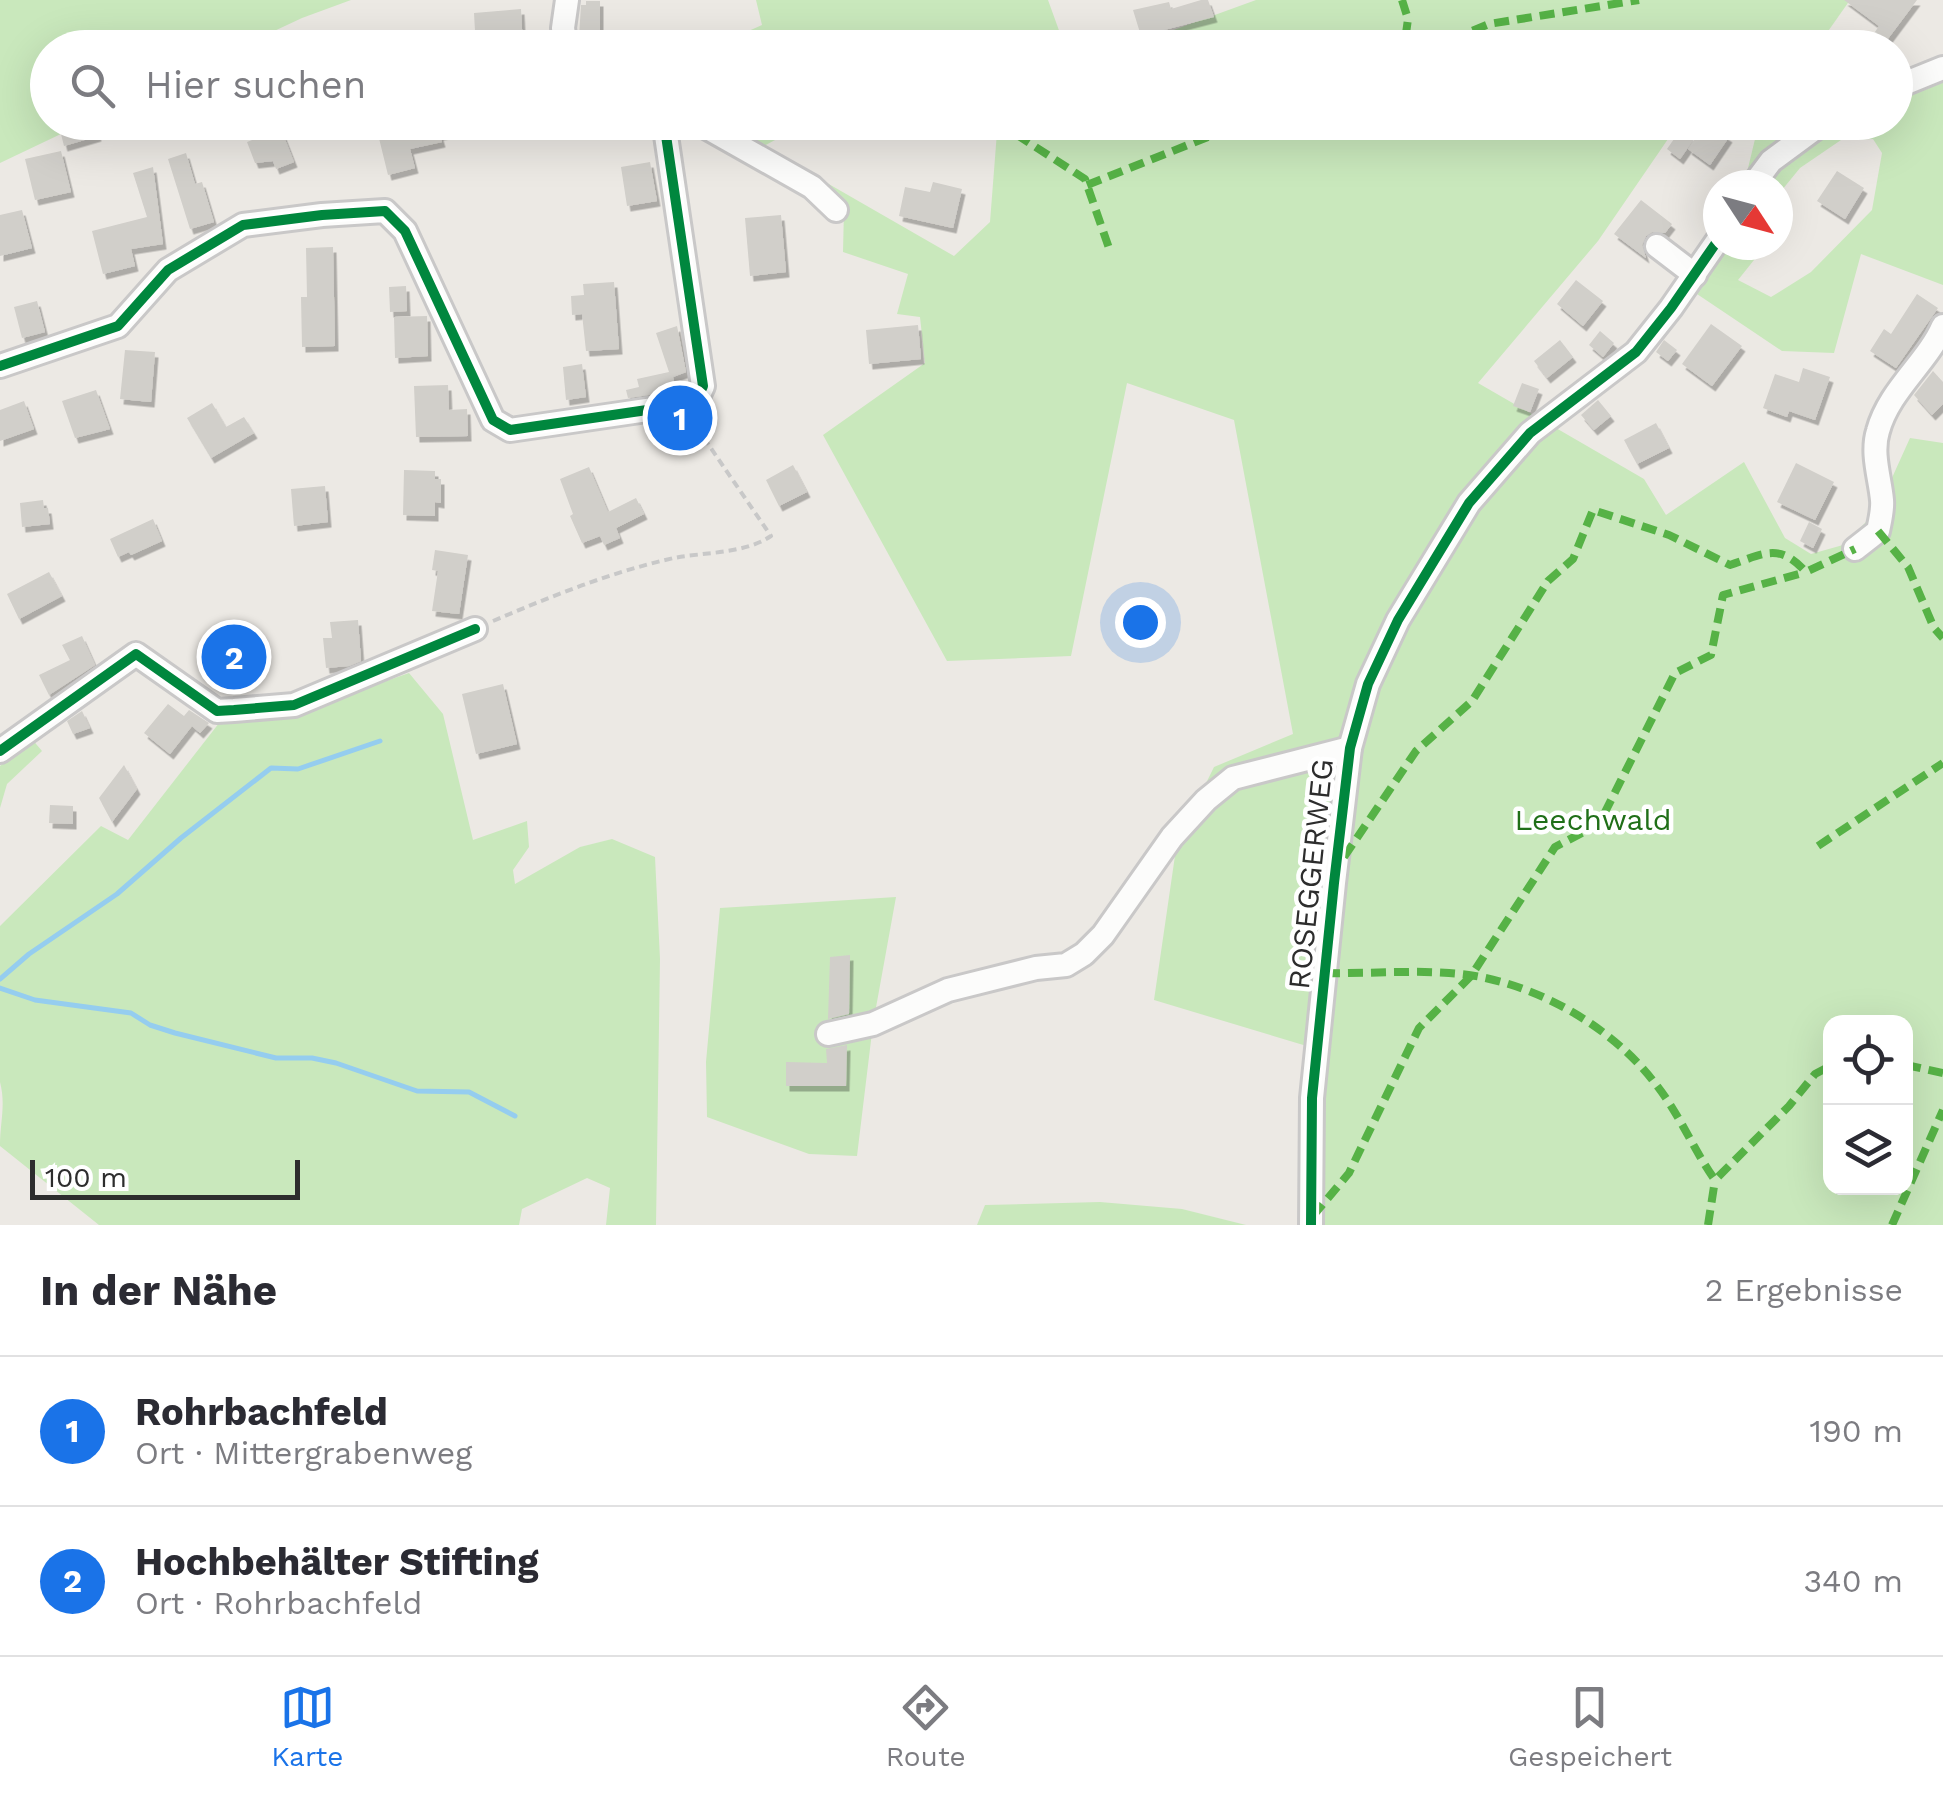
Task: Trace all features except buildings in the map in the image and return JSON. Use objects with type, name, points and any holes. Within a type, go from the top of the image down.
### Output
[{"type":"street","points":[[562,30],[568,0]]},
{"type":"street","points":[[1913,80],[1943,68]]},
{"type":"street","points":[[0,366],[118,326],[168,270],[243,226],[322,214],[386,211],[406,231],[493,420],[510,430],[695,404],[703,386],[667,140]]},
{"type":"street","points":[[729,140],[812,187],[836,210]]},
{"type":"street","points":[[1765,170],[1800,140]]},
{"type":"street","points":[[1657,246],[1695,275]]},
{"type":"street","name":"ROSEGGERWEG","points":[[1311,1225],[1312,1098],[1350,748],[1368,684],[1398,620],[1469,503],[1530,434],[1636,352],[1705,260]]},
{"type":"street","points":[[1856,549],[1878,531],[1883,503],[1877,472],[1877,432],[1896,394],[1943,326]]},
{"type":"street","points":[[0,751],[136,654],[216,711],[234,710],[294,705],[474,629]]},
{"type":"street","points":[[828,1034],[873,1024],[948,990],[1036,968],[1066,966],[1103,935],[1172,837],[1233,778],[1350,748]]},
{"type":"path","points":[[474,629],[576,586],[673,558],[758,544],[770,536],[706,441],[705,428]]},
{"type":"green space","points":[[0,0],[351,0],[276,30],[30,30],[30,140],[48,140],[0,163]]},
{"type":"green space","points":[[756,0],[1048,0],[1059,30],[751,30],[762,25]]},
{"type":"green space","points":[[1256,0],[1850,0],[1829,30],[1174,30]]},
{"type":"green space","points":[[1943,82],[1943,285],[1861,254],[1834,353],[1782,351],[1697,294],[1718,260],[1754,260],[1738,280],[1771,297],[1811,272],[1872,210],[1882,153],[1874,140],[1913,140],[1913,94]]},
{"type":"green space","name":"Leechwald","points":[[749,140],[775,140],[762,147]]},
{"type":"green space","name":"Leechwald","points":[[996,140],[1667,140],[1598,241],[1478,383],[1644,479],[1666,515],[1744,462],[1785,538],[1811,554],[1843,545],[1877,511],[1910,438],[1943,443],[1943,1225],[1301,1225],[1310,1047],[1154,1000],[1177,842],[1214,767],[1293,734],[1234,420],[1127,383],[1071,656],[947,661],[823,435],[925,363],[920,317],[897,314],[908,274],[843,252],[844,209],[819,190],[827,183],[954,256],[990,222]]},
{"type":"green space","points":[[1755,140],[1841,140],[1793,177],[1793,170],[1748,170]]},
{"type":"green space","points":[[409,673],[443,714],[473,840],[527,821],[529,847],[513,870],[515,884],[580,847],[612,839],[655,857],[660,959],[656,1225],[606,1225],[610,1188],[587,1178],[522,1209],[519,1225],[99,1225],[0,1146],[0,926],[101,826],[128,840],[223,718],[292,714]]},
{"type":"green space","points":[[31,738],[42,751],[7,784],[0,808],[0,766]]},
{"type":"green space","points":[[896,897],[873,1024],[857,1156],[809,1154],[707,1117],[706,1062],[720,908]]},
{"type":"green space","points":[[1100,1202],[1182,1209],[1246,1225],[977,1225],[985,1205]]},
{"type":"waterway","points":[[0,979],[29,954],[117,894],[271,768],[298,769],[380,741]]},
{"type":"waterway","points":[[0,988],[35,1000],[131,1013],[150,1025],[175,1033],[276,1058],[336,1063],[417,1091],[469,1092],[515,1116]]},
{"type":"marked path","points":[[1402,0],[1408,19],[1406,30]]},
{"type":"marked path","points":[[1474,30],[1489,24],[1639,0]]},
{"type":"marked path","points":[[1025,140],[1085,179],[1110,251]]},
{"type":"marked path","points":[[1087,185],[1201,140]]},
{"type":"marked path","points":[[1344,857],[1416,751],[1472,701],[1548,581],[1573,559],[1593,510],[1669,535],[1730,565],[1771,553],[1788,557],[1806,572],[1855,549]]},
{"type":"marked path","points":[[1878,531],[1908,567],[1934,628],[1943,638]]},
{"type":"marked path","points":[[1313,1216],[1349,1173],[1419,1028],[1471,976],[1555,847],[1599,824],[1675,673],[1711,655],[1723,595],[1806,572]]},
{"type":"marked path","points":[[1818,846],[1943,763]]},
{"type":"marked path","points":[[1325,973],[1434,972],[1477,976],[1535,993],[1562,1006],[1589,1022],[1635,1060],[1663,1093],[1715,1180],[1823,1070]]},
{"type":"marked path","points":[[1913,1067],[1943,1073]]},
{"type":"marked path","points":[[1892,1225],[1943,1110]]},
{"type":"marked path","points":[[1708,1225],[1715,1180]]},
{"type":"cycle path","points":[[0,366],[118,326],[168,270],[243,225],[385,211],[405,231],[493,420],[510,430],[695,403],[703,386],[667,140]]},
{"type":"cycle path","points":[[1311,1225],[1312,1098],[1334,883],[1350,748],[1368,684],[1398,620],[1469,503],[1530,433],[1636,352],[1704,260]]},
{"type":"cycle path","points":[[0,751],[136,654],[217,711],[234,710],[294,705],[475,629]]},
{"type":"place","name":"Rohrbachfeld","points":[[680,418]]},
{"type":"place","name":"Hochbehälter Stifting","points":[[234,657]]}]
